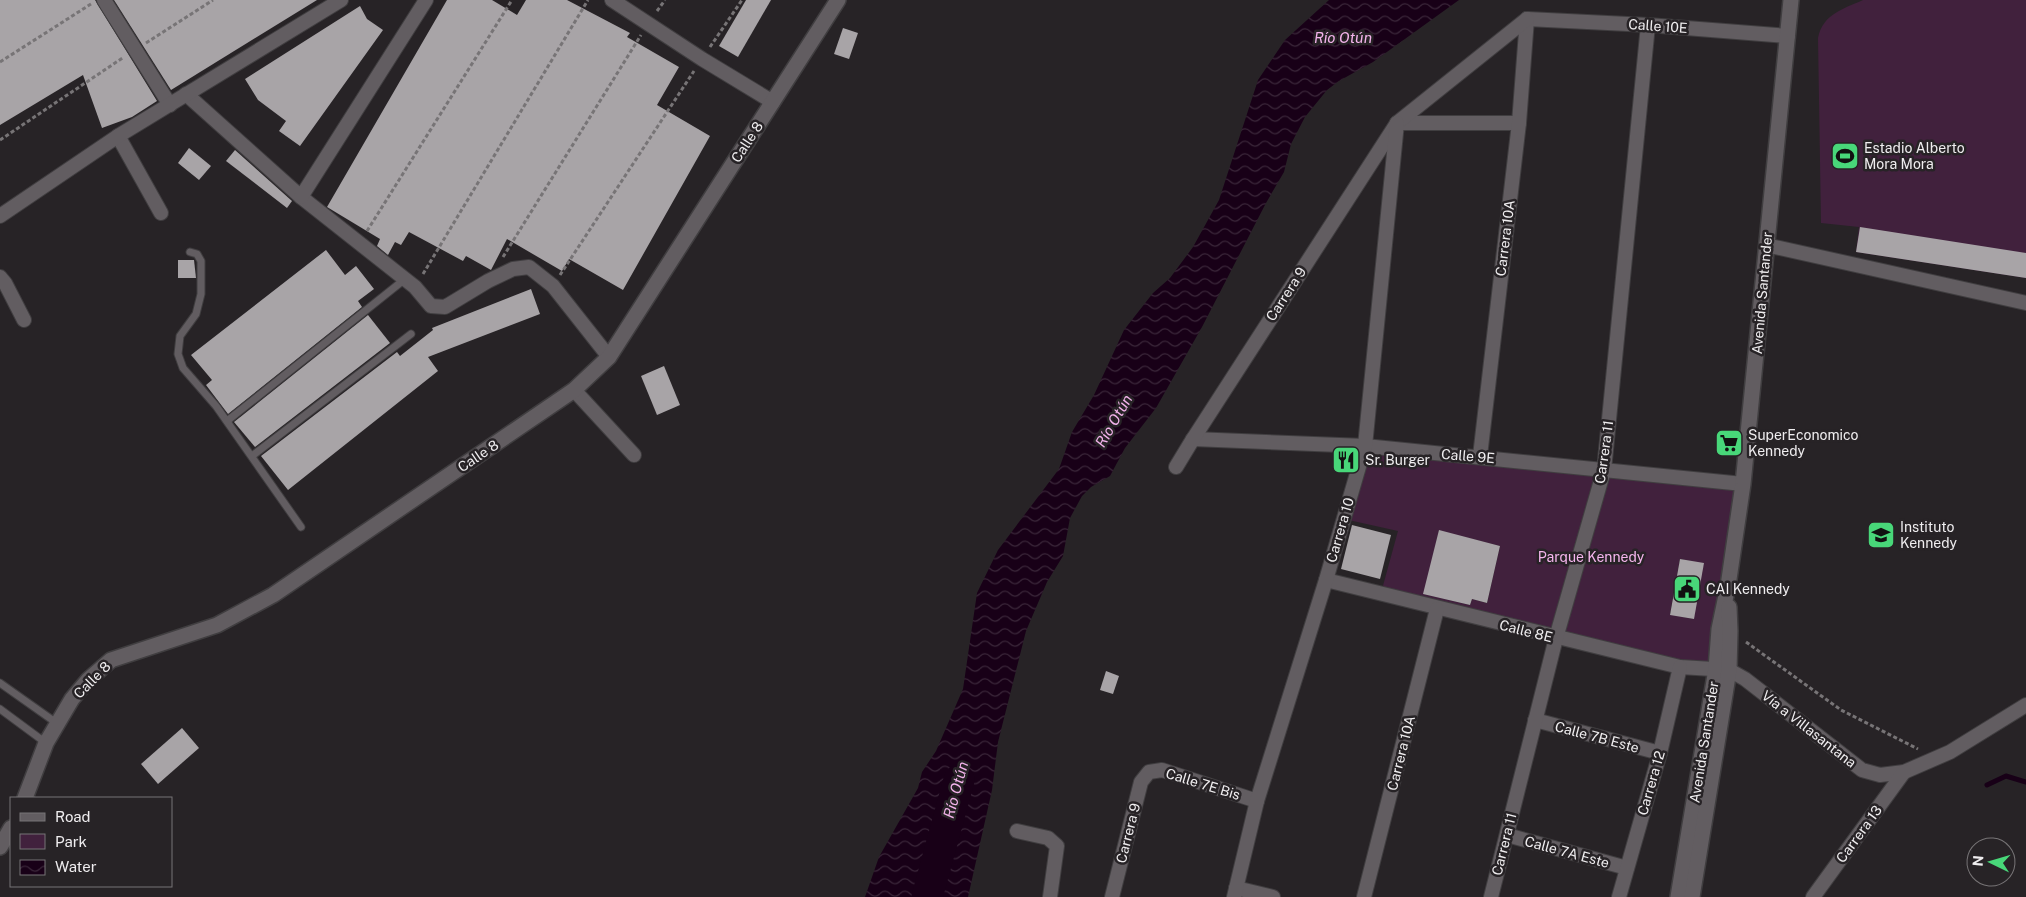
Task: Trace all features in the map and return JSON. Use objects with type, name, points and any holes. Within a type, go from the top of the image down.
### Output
[{"type":"street","points":[[104,0],[170,105]]},
{"type":"street","points":[[0,216],[118,136],[341,0]]},
{"type":"street","points":[[301,198],[426,0]]},
{"type":"street","points":[[612,0],[648,25],[773,102]]},
{"type":"street","name":"Calle 8","points":[[25,797],[46,743],[72,700],[88,680],[111,660],[217,625],[273,595],[574,390],[609,357],[838,0]]},
{"type":"street","name":"Avenida Santander","points":[[1692,897],[1722,669],[1719,629],[1728,586],[1743,484],[1791,0]]},
{"type":"street","name":"Calle 10E","points":[[1527,19],[1648,25],[1788,36]]},
{"type":"street","name":"Carrera 9","points":[[1176,467],[1397,123],[1527,19]]},
{"type":"street","name":"Carrera 10A","points":[[1480,456],[1519,123],[1527,19]]},
{"type":"street","name":"Carrera 11","points":[[1491,897],[1556,638],[1604,470],[1648,25]]},
{"type":"street","points":[[186,94],[301,198],[410,283],[430,306],[445,307],[488,281],[513,269],[529,267],[553,286],[609,357]]},
{"type":"street","points":[[1397,123],[1519,123]]},
{"type":"street","name":"Carrera 10","points":[[1235,893],[1257,801],[1326,580],[1365,446],[1397,123]]},
{"type":"street","points":[[118,136],[161,213]]},
{"type":"street","points":[[1766,244],[2026,303]]},
{"type":"street","points":[[0,277],[24,320]]},
{"type":"street","points":[[574,390],[634,456]]},
{"type":"street","name":"Calle 9E","points":[[1193,439],[1365,446],[1480,456],[1743,484]]},
{"type":"street","name":"Calle 8E","points":[[1326,580],[1680,668],[1722,669]]},
{"type":"street","name":"Avenida Santander","points":[[1678,897],[1730,631],[1728,586]]},
{"type":"street","name":"Carrera 10A","points":[[1364,897],[1437,608]]},
{"type":"street","name":"Carrera 12","points":[[1619,897],[1660,753],[1680,668]]},
{"type":"street","name":"Vía a Villasantana","points":[[1722,669],[1745,679],[1862,770],[1880,775],[1904,772],[1950,752],[2026,705]]},
{"type":"street","name":"Calle 7B Este","points":[[1535,720],[1660,753]]},
{"type":"street","name":"Calle 7E Bis","points":[[1149,772],[1162,770],[1257,801]]},
{"type":"street","name":"Carrera 9","points":[[1112,897],[1141,782],[1149,772]]},
{"type":"street","name":"Carrera 13","points":[[1813,897],[1904,772]]},
{"type":"street","points":[[0,847],[10,830]]},
{"type":"street","points":[[1017,831],[1048,838],[1057,846],[1050,897]]},
{"type":"street","name":"Calle 7A Este","points":[[1507,835],[1627,868]]},
{"type":"street","points":[[1235,893],[1272,897]]},
{"type":"lane","points":[[190,252],[197,254],[201,261],[201,294],[196,314],[180,336],[178,354],[183,368],[227,421],[301,527]]},
{"type":"lane","points":[[227,421],[410,283]]},
{"type":"lane","points":[[252,456],[411,334]]},
{"type":"lane","points":[[0,683],[58,724]]},
{"type":"lane","points":[[0,709],[46,743]]},
{"type":"path","points":[[0,62],[97,0]]},
{"type":"path","points":[[0,140],[213,0]]},
{"type":"path","points":[[360,243],[512,0]]},
{"type":"path","points":[[410,283],[588,0]]},
{"type":"path","points":[[488,281],[665,0]]},
{"type":"path","points":[[553,286],[742,0]]},
{"type":"path","points":[[1730,631],[1841,710],[1923,751]]},
{"type":"green space","points":[[1863,0],[2026,0],[2026,278],[1856,252],[1859,227],[1821,223],[1818,38],[1824,23],[1829,18],[1835,13]]},
{"type":"green space","name":"Parque Kennedy","points":[[1365,446],[1743,484],[1716,669],[1381,593],[1398,531],[1344,519]],"holes":[[[1439,531],[1500,546],[1487,603],[1472,599],[1470,605],[1424,594]],[[1680,559],[1703,564],[1693,619],[1670,614]]]},
{"type":"water","name":"Río Otún","points":[[1329,0],[1459,0],[1373,62],[1327,90],[1305,117],[1291,144],[1284,172],[1202,327],[1156,408],[1125,448],[1110,476],[1091,487],[1082,496],[1070,518],[1063,556],[1047,582],[1026,631],[998,742],[992,790],[968,897],[939,897],[956,830],[950,821],[933,846],[914,897],[865,897],[879,857],[918,788],[922,772],[936,751],[963,689],[977,593],[998,550],[1059,469],[1072,432],[1094,395],[1124,330],[1153,293],[1170,278],[1193,247],[1219,200],[1258,80],[1285,40]]},
{"type":"building","points":[[0,0],[95,0],[157,101],[132,117],[102,128],[83,75],[0,125]]},
{"type":"building","points":[[114,0],[317,0],[171,90]]},
{"type":"building","points":[[447,0],[492,0],[517,15],[526,0],[567,0],[630,33],[627,37],[679,67],[657,105],[710,136],[623,290],[569,259],[562,271],[507,239],[491,270],[466,256],[463,261],[409,232],[401,245],[395,242],[388,255],[377,246],[380,239],[327,207]]},
{"type":"building","points":[[746,0],[771,0],[738,57],[719,46]]},
{"type":"building","points":[[360,6],[367,19],[383,30],[300,146],[279,131],[286,121],[258,100],[245,79]]},
{"type":"building","points":[[843,28],[858,33],[849,59],[834,54]]},
{"type":"building","points":[[189,148],[211,166],[199,180],[178,163]]},
{"type":"building","points":[[235,150],[292,201],[287,208],[226,161]]},
{"type":"building","points":[[1860,227],[2026,253],[2026,278],[1856,252]]},
{"type":"building","points":[[326,250],[345,275],[356,266],[374,289],[358,301],[362,307],[228,414],[206,385],[212,380],[191,355]]},
{"type":"building","points":[[178,260],[194,260],[196,278],[178,278]]},
{"type":"building","points":[[531,289],[540,314],[428,357],[438,371],[288,490],[261,456],[397,352],[400,356],[433,330],[432,328]]},
{"type":"building","points":[[368,315],[390,343],[255,447],[234,422]]},
{"type":"building","points":[[664,366],[680,405],[657,415],[641,376]]},
{"type":"building","points":[[1352,525],[1391,535],[1380,579],[1341,569]]},
{"type":"building","points":[[1439,530],[1500,546],[1487,603],[1472,599],[1470,605],[1423,594]]},
{"type":"building","name":"CAI Kennedy","points":[[1680,559],[1704,563],[1694,619],[1670,615]]},
{"type":"building","points":[[1106,671],[1119,676],[1113,694],[1100,690]]},
{"type":"building","points":[[182,728],[199,748],[158,784],[141,764]]},
{"type":"waterway","points":[[1987,785],[2006,776],[2026,782]]},
{"type":"waterway","name":"Río Otún","points":[[927,897],[959,780]]},
{"type":"place","name":"Estadio Alberto Mora Mora","points":[[1845,156]]},
{"type":"place","name":"SuperEconomico Kennedy","points":[[1729,443]]},
{"type":"place","name":"Sr. Burger","points":[[1346,460]]},
{"type":"place","name":"Instituto Kennedy","points":[[1881,535]]},
{"type":"place","name":"CAI Kennedy","points":[[1687,589]]}]
